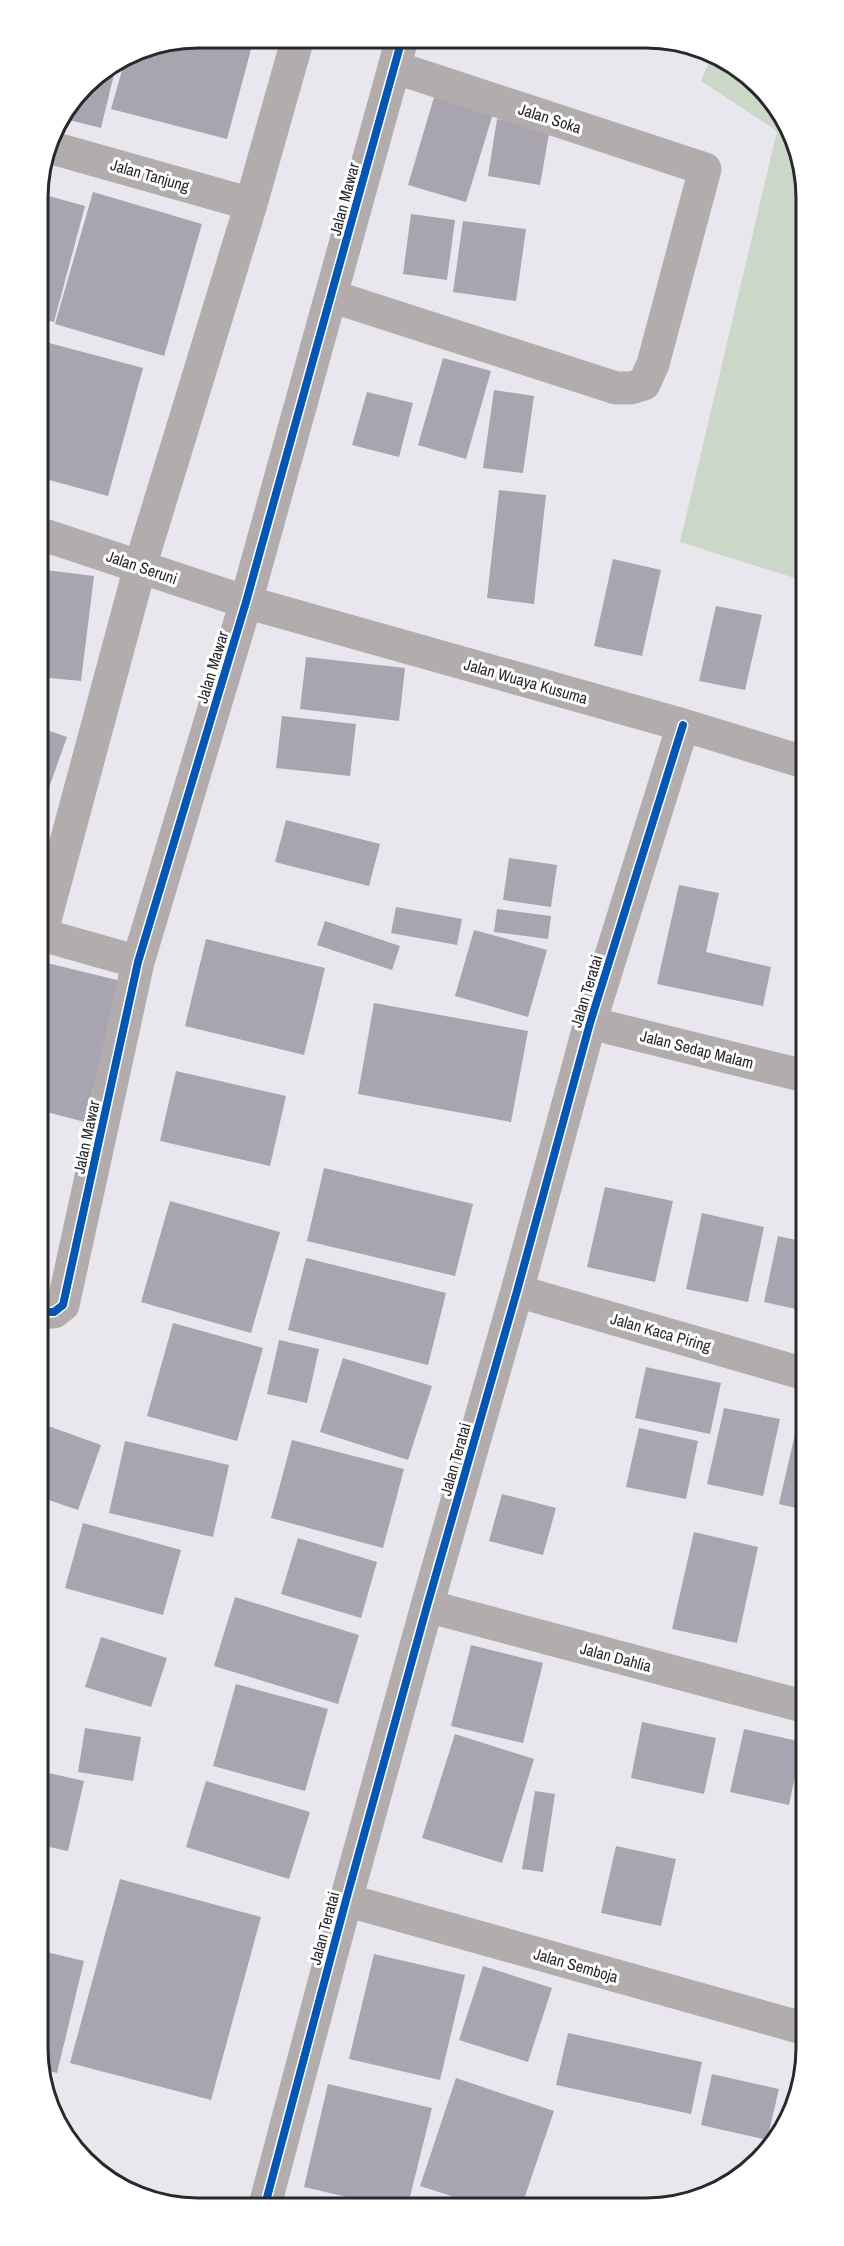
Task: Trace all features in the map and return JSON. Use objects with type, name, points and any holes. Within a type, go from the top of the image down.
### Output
[{"type":"street","points":[[48,906],[140,567],[251,204],[295,48]]},
{"type":"street","name":"Jalan Soka","points":[[331,296],[616,388],[631,388],[644,384],[653,364],[705,169],[398,53]]},
{"type":"street","name":"Jalan Mawar","points":[[51,1309],[138,962],[246,602],[398,53]]},
{"type":"street","name":"Jalan Tanjung","points":[[56,149],[251,204]]},
{"type":"street","name":"Jalan Seruni","points":[[48,536],[246,602]]},
{"type":"street","name":"Jalan Wuaya Kusuma","points":[[246,602],[683,725],[796,760]]},
{"type":"street","name":"Jalan Teratai","points":[[267,2198],[346,1900],[590,1023],[683,725]]},
{"type":"street","points":[[48,937],[138,962]]},
{"type":"street","name":"Jalan Sedap Malam","points":[[590,1023],[796,1074]]},
{"type":"street","name":"Jalan Kaca Piring","points":[[517,1290],[796,1371]]},
{"type":"street","name":"Jalan Dahlia","points":[[427,1606],[796,1704]]},
{"type":"street","name":"Jalan Semboja","points":[[346,1900],[796,2026]]},
{"type":"green space","points":[[709,62],[737,79],[752,92],[776,123],[785,140],[793,168],[796,188],[796,578],[680,542],[777,131],[701,81]]},
{"type":"building","points":[[251,48],[227,139],[111,109],[123,68],[140,59],[178,49]]},
{"type":"building","points":[[114,73],[101,128],[70,120],[85,99]]},
{"type":"building","points":[[437,87],[496,104],[466,202],[408,185]]},
{"type":"building","points":[[497,119],[550,128],[540,185],[488,176]]},
{"type":"building","points":[[93,192],[202,224],[164,356],[55,324]]},
{"type":"building","points":[[48,196],[85,206],[54,322],[48,320]]},
{"type":"building","points":[[411,214],[455,220],[447,280],[403,274]]},
{"type":"building","points":[[463,221],[526,229],[516,301],[453,292]]},
{"type":"building","points":[[48,343],[143,368],[108,496],[48,480]]},
{"type":"building","points":[[443,358],[491,371],[466,459],[418,445]]},
{"type":"building","points":[[494,390],[534,396],[523,473],[483,468]]},
{"type":"building","points":[[367,392],[413,403],[399,457],[352,445]]},
{"type":"building","points":[[499,490],[546,495],[534,604],[487,598]]},
{"type":"building","points":[[613,559],[661,570],[642,656],[594,646]]},
{"type":"building","points":[[48,570],[94,576],[81,681],[48,678]]},
{"type":"building","points":[[716,606],[762,615],[745,690],[699,681]]},
{"type":"building","points":[[306,657],[405,668],[399,721],[300,709]]},
{"type":"building","points":[[282,716],[356,724],[350,776],[276,768]]},
{"type":"building","points":[[48,730],[67,737],[48,791]]},
{"type":"building","points":[[286,820],[380,844],[369,886],[275,862]]},
{"type":"building","points":[[509,858],[557,865],[551,907],[503,900]]},
{"type":"building","points":[[679,885],[719,893],[706,952],[771,967],[763,1006],[657,984]]},
{"type":"building","points":[[396,907],[462,919],[457,945],[391,933]]},
{"type":"building","points":[[497,909],[551,916],[548,939],[494,932]]},
{"type":"building","points":[[325,921],[400,946],[392,970],[317,945]]},
{"type":"building","points":[[474,930],[547,950],[528,1017],[455,996]]},
{"type":"building","points":[[206,939],[325,968],[304,1055],[185,1026]]},
{"type":"building","points":[[48,963],[121,981],[85,1122],[48,1112]]},
{"type":"building","points":[[374,1003],[528,1031],[511,1122],[358,1094]]},
{"type":"building","points":[[176,1071],[286,1096],[270,1166],[160,1141]]},
{"type":"building","points":[[324,1168],[473,1204],[455,1276],[307,1241]]},
{"type":"building","points":[[605,1187],[673,1201],[655,1282],[587,1267]]},
{"type":"building","points":[[170,1201],[280,1232],[251,1333],[141,1302]]},
{"type":"building","points":[[702,1213],[764,1227],[748,1302],[686,1289]]},
{"type":"building","points":[[778,1236],[796,1240],[796,1309],[764,1302]]},
{"type":"building","points":[[306,1258],[446,1293],[428,1365],[288,1330]]},
{"type":"building","points":[[173,1323],[263,1348],[237,1441],[147,1416]]},
{"type":"building","points":[[279,1340],[319,1349],[307,1403],[267,1394]]},
{"type":"building","points":[[343,1358],[432,1386],[408,1460],[320,1432]]},
{"type":"building","points":[[646,1367],[721,1383],[710,1434],[635,1418]]},
{"type":"building","points":[[724,1408],[780,1419],[763,1496],[707,1484]]},
{"type":"building","points":[[48,1426],[101,1445],[78,1510],[48,1500]]},
{"type":"building","points":[[639,1428],[698,1441],[686,1499],[626,1487]]},
{"type":"building","points":[[796,1430],[796,1508],[779,1504]]},
{"type":"building","points":[[292,1440],[404,1469],[383,1548],[271,1518]]},
{"type":"building","points":[[125,1441],[229,1465],[213,1537],[109,1513]]},
{"type":"building","points":[[502,1494],[556,1508],[543,1555],[489,1541]]},
{"type":"building","points":[[83,1523],[181,1550],[163,1615],[65,1588]]},
{"type":"building","points":[[694,1532],[758,1547],[737,1643],[672,1629]]},
{"type":"building","points":[[298,1538],[377,1562],[361,1618],[281,1594]]},
{"type":"building","points":[[235,1597],[359,1635],[338,1704],[214,1666]]},
{"type":"building","points":[[101,1637],[167,1658],[151,1707],[85,1687]]},
{"type":"building","points":[[471,1645],[543,1663],[523,1743],[451,1726]]},
{"type":"building","points":[[236,1684],[328,1709],[305,1791],[213,1766]]},
{"type":"building","points":[[642,1722],[716,1738],[704,1794],[631,1778]]},
{"type":"building","points":[[85,1728],[141,1737],[133,1781],[78,1772]]},
{"type":"building","points":[[744,1729],[796,1741],[796,1771],[789,1805],[730,1792]]},
{"type":"building","points":[[455,1734],[534,1759],[502,1863],[422,1838]]},
{"type":"building","points":[[48,1773],[84,1781],[68,1851],[48,1847]]},
{"type":"building","points":[[206,1781],[310,1812],[289,1879],[186,1847]]},
{"type":"building","points":[[535,1791],[555,1794],[543,1872],[522,1869]]},
{"type":"building","points":[[616,1846],[676,1859],[661,1926],[601,1913]]},
{"type":"building","points":[[120,1879],[261,1917],[211,2100],[70,2063]]},
{"type":"building","points":[[48,1952],[84,1961],[57,2073],[50,2071],[49,2068]]},
{"type":"building","points":[[374,1954],[465,1975],[440,2080],[349,2059]]},
{"type":"building","points":[[483,1966],[552,1988],[528,2062],[459,2040]]},
{"type":"building","points":[[568,2033],[702,2062],[691,2114],[556,2085]]},
{"type":"building","points":[[712,2074],[779,2089],[768,2136],[765,2140],[701,2125]]},
{"type":"building","points":[[456,2078],[554,2111],[524,2198],[457,2198],[420,2186]]},
{"type":"building","points":[[328,2084],[432,2108],[410,2198],[351,2198],[304,2187]]},
{"type":"cycle path","points":[[48,1312],[54,1312],[63,1305],[138,962],[246,602],[400,48]]},
{"type":"cycle path","points":[[267,2198],[346,1900],[590,1023],[683,725]]}]
